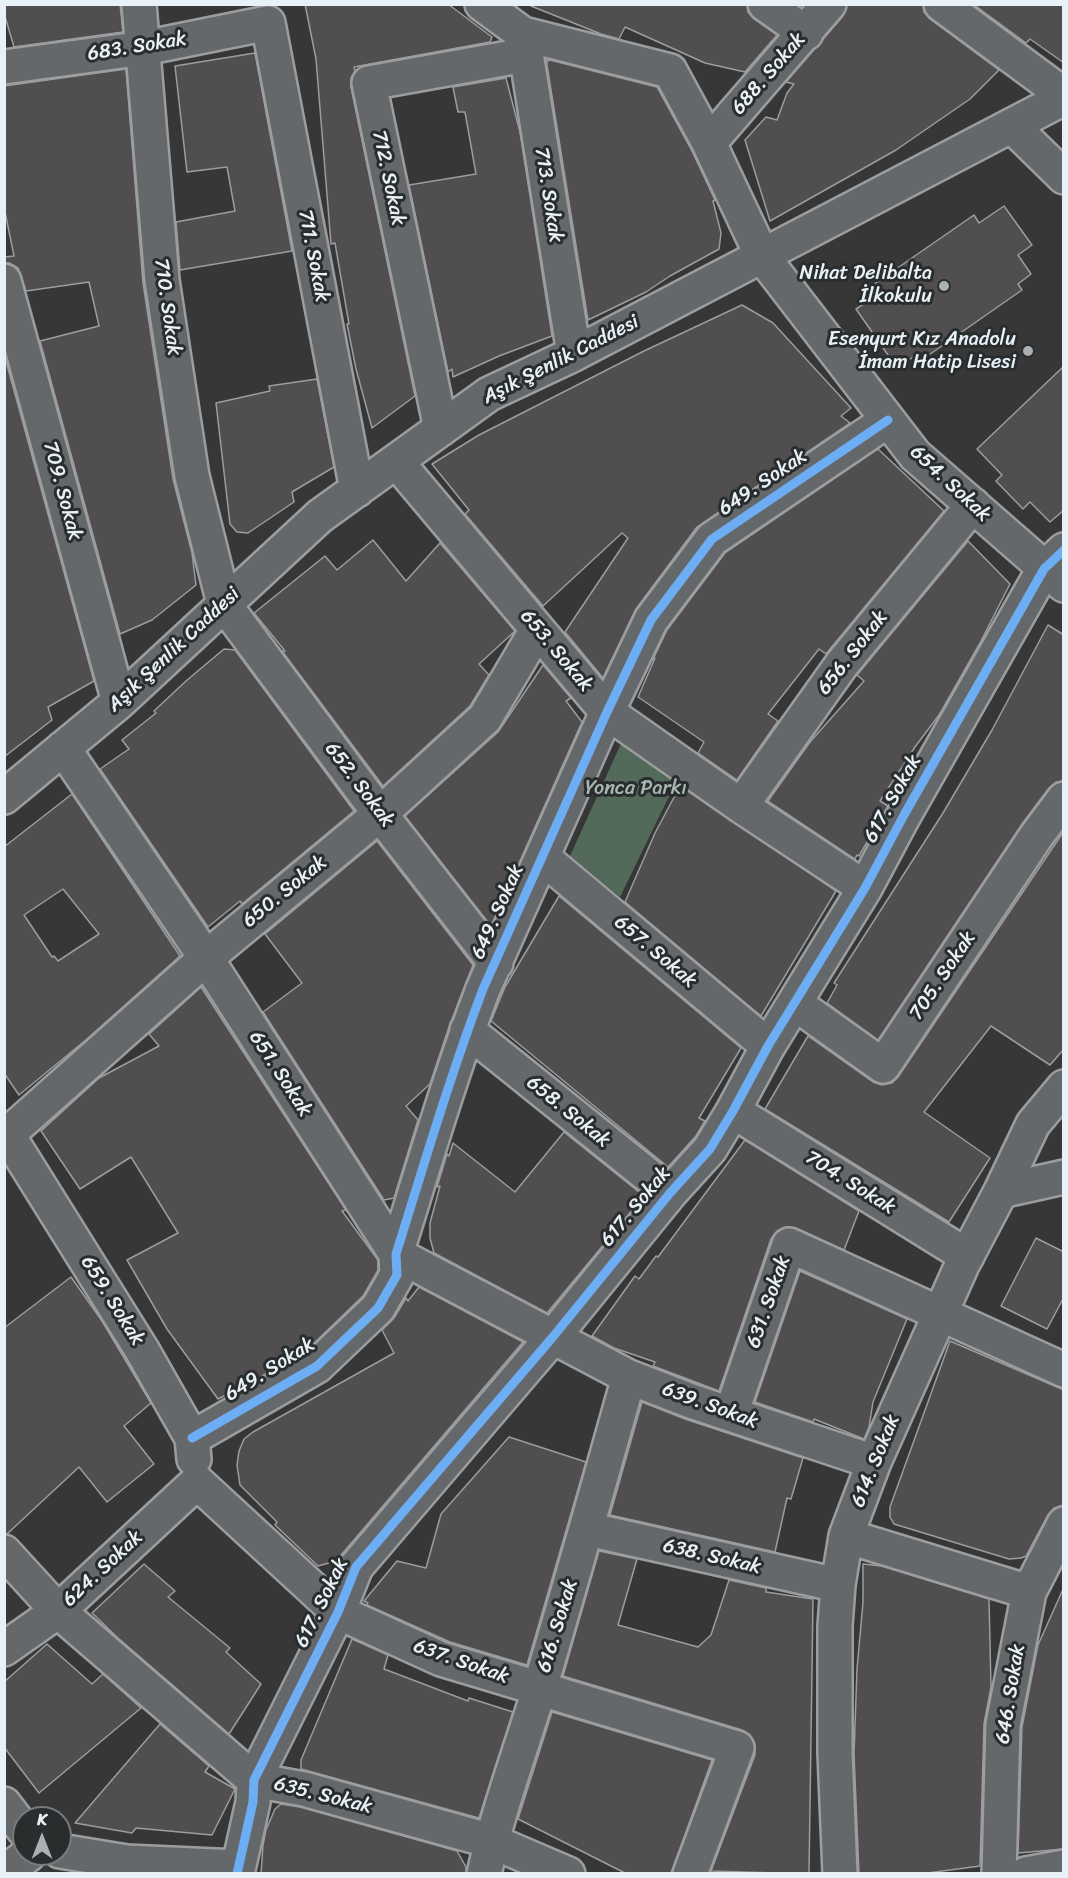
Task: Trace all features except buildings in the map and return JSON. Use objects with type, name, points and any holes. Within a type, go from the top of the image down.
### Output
[{"type":"street","name":"710. Sokak","points":[[139,4],[162,280],[192,476],[224,604]]},
{"type":"street","points":[[482,4],[524,45]]},
{"type":"street","points":[[765,4],[806,33]]},
{"type":"street","name":"688. Sokak","points":[[709,143],[829,4]]},
{"type":"street","points":[[941,4],[1064,97]]},
{"type":"street","name":"683. Sokak","points":[[4,67],[144,48],[276,14]]},
{"type":"street","name":"711. Sokak","points":[[276,14],[357,490]]},
{"type":"street","name":"654. Sokak","points":[[524,45],[670,71],[709,143],[762,256],[915,455],[973,505],[1057,568]]},
{"type":"street","name":"713. Sokak","points":[[524,45],[574,354]]},
{"type":"street","name":"712. Sokak","points":[[441,429],[369,83],[524,45]]},
{"type":"street","name":"Aşık Şenlik Caddesi","points":[[4,797],[119,702],[320,516],[489,394],[574,354],[1064,97]]},
{"type":"street","points":[[1012,126],[1064,177]]},
{"type":"street","name":"709. Sokak","points":[[4,280],[119,702]]},
{"type":"street","name":"649. Sokak","points":[[192,1438],[317,1366],[378,1308],[397,1275],[396,1254],[467,1030],[483,989],[651,620],[712,539],[888,420]]},
{"type":"street","name":"653. Sokak","points":[[396,461],[608,712],[741,806],[865,888]]},
{"type":"street","name":"656. Sokak","points":[[741,806],[842,664],[973,505]]},
{"type":"street","name":"617. Sokak","points":[[238,1870],[253,1802],[254,1780],[339,1612],[356,1567],[552,1338],[670,1193],[710,1149],[734,1111],[768,1046],[865,888],[904,815],[1057,568]]},
{"type":"street","name":"652. Sokak","points":[[224,604],[496,963]]},
{"type":"street","name":"650. Sokak","points":[[6,1131],[206,957],[381,814],[485,718],[537,630]]},
{"type":"street","name":"651. Sokak","points":[[63,748],[206,957],[396,1254],[552,1338]]},
{"type":"street","name":"705. Sokak","points":[[795,1004],[883,1066],[1037,835],[1064,799]]},
{"type":"street","name":"657. Sokak","points":[[543,857],[768,1046]]},
{"type":"street","name":"658. Sokak","points":[[467,1030],[670,1193]]},
{"type":"street","name":"614. Sokak","points":[[840,1874],[834,1753],[834,1626],[846,1536],[874,1462],[967,1256],[1033,1124],[1064,1087]]},
{"type":"street","name":"704. Sokak","points":[[734,1111],[967,1256]]},
{"type":"street","name":"659. Sokak","points":[[6,1131],[142,1350],[192,1438],[196,1482]]},
{"type":"street","points":[[1001,1191],[1064,1177]]},
{"type":"street","name":"631. Sokak","points":[[731,1414],[789,1245],[940,1315]]},
{"type":"street","points":[[940,1315],[1064,1370]]},
{"type":"street","name":"639. Sokak","points":[[552,1338],[629,1377],[874,1462]]},
{"type":"street","name":"616. Sokak","points":[[484,1874],[491,1841],[540,1688],[629,1377]]},
{"type":"street","name":"637. Sokak","points":[[196,1482],[339,1612],[441,1659],[737,1748],[690,1874]]},
{"type":"street","name":"624. Sokak","points":[[4,1649],[58,1611],[196,1482]]},
{"type":"street","name":"646. Sokak","points":[[999,1874],[1003,1725],[1029,1592],[1064,1524]]},
{"type":"street","name":"638. Sokak","points":[[587,1529],[838,1585]]},
{"type":"street","points":[[846,1536],[1029,1592]]},
{"type":"street","name":"635. Sokak","points":[[4,1552],[58,1611],[254,1780],[304,1789],[491,1841],[568,1874]]},
{"type":"street","points":[[72,1854],[126,1868],[238,1870]]},
{"type":"street","points":[[1026,1874],[1064,1867]]},
{"type":"green space","name":"Yonca Parkı","points":[[624,737],[678,778],[620,897],[570,856]]},
{"type":"cycle path","points":[[192,1438],[317,1366],[378,1308],[397,1275],[396,1254],[448,1088],[483,989],[607,712],[651,620],[712,539],[888,420]]},
{"type":"cycle path","points":[[237,1874],[253,1802],[254,1780],[338,1612],[356,1567],[552,1338],[670,1193],[710,1149],[768,1046],[865,888],[1044,569],[1064,550]]},
{"type":"place","name":"Nihat Delibalta İlkokulu","points":[[944,286]]},
{"type":"place","name":"Esenyurt Kız Anadolu İmam Hatip Lisesi","points":[[1028,351]]}]
